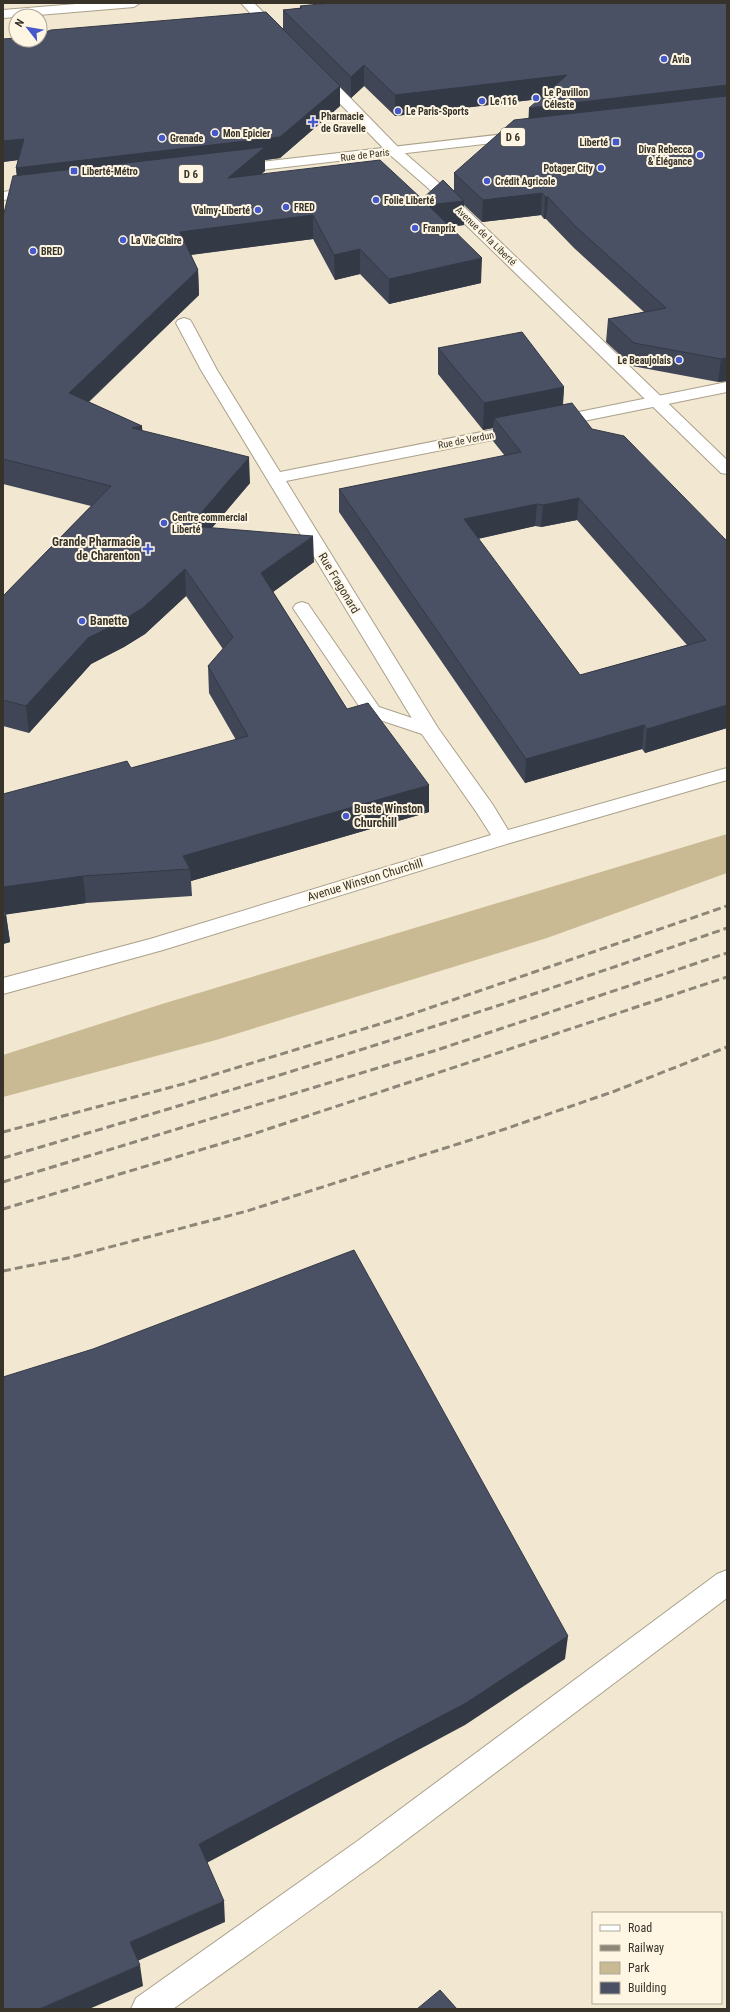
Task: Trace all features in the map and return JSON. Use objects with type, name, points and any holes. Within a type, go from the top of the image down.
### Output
[{"type":"street","points":[[3,14],[134,3]]},
{"type":"street","points":[[247,3],[286,42]]},
{"type":"street","name":"Avenue de la Liberté","points":[[308,64],[394,151],[433,185],[727,469]]},
{"type":"street","name":"Rue de Paris","points":[[220,171],[535,134]]},
{"type":"street","points":[[3,196],[49,190]]},
{"type":"street","name":"Rue Fragonard","points":[[184,323],[209,370],[429,730],[486,810],[503,838]]},
{"type":"street","name":"Rue de Verdun","points":[[276,478],[727,387]]},
{"type":"street","points":[[302,608],[372,711],[429,730]]},
{"type":"street","name":"Avenue Winston Churchill","points":[[3,986],[155,945],[503,838],[727,774]]},
{"type":"street","points":[[147,2009],[208,1967],[477,1770],[727,1582]]},
{"type":"green space","points":[[727,834],[727,873],[547,938],[216,1040],[3,1097],[3,1055],[162,1004]]},
{"type":"building","points":[[330,3],[727,3],[727,85],[529,108],[567,75],[395,95],[364,65],[351,77],[283,10],[302,8],[300,6]]},
{"type":"building","points":[[266,12],[340,86],[280,137],[16,168],[24,139],[3,141],[3,39],[8,39],[8,48],[48,48],[48,31]]},
{"type":"building","points":[[727,96],[727,358],[721,359],[634,343],[608,319],[666,308],[575,226],[548,197],[545,197],[542,193],[483,200],[454,173],[514,120]]},
{"type":"building","points":[[265,147],[228,178],[380,160],[422,199],[443,180],[464,201],[428,205],[482,258],[389,279],[360,249],[334,255],[313,215],[180,232],[198,270],[69,393],[142,426],[132,428],[249,457],[190,526],[313,536],[261,573],[347,709],[368,703],[429,785],[183,856],[190,869],[83,876],[3,887],[3,794],[127,761],[131,768],[248,736],[208,666],[233,637],[185,569],[144,607],[122,621],[88,638],[26,706],[3,700],[3,596],[111,486],[3,459],[3,217],[13,176]]},
{"type":"building","points":[[522,332],[564,387],[484,403],[438,348]]},
{"type":"building","points":[[572,403],[592,429],[624,436],[727,541],[727,705],[647,729],[644,725],[526,759],[339,489],[521,452],[494,418]],"holes":[[[579,498],[706,640],[580,675],[464,519],[537,504],[543,505]]]},
{"type":"building","points":[[3,907],[6,915],[3,916]]},
{"type":"building","points":[[354,1250],[568,1636],[466,1703],[199,1844],[224,1901],[130,1942],[140,1965],[39,2009],[3,2009],[3,1377],[93,1349]]},
{"type":"building","points":[[440,1990],[457,2009],[417,2009]]},
{"type":"railway","points":[[3,1132],[183,1084],[406,1016],[727,906]]},
{"type":"railway","points":[[3,1158],[366,1048],[727,928]]},
{"type":"railway","points":[[3,1182],[437,1050],[727,953]]},
{"type":"railway","points":[[3,1209],[250,1135],[727,977]]},
{"type":"railway","points":[[3,1271],[68,1258],[247,1211],[505,1129],[615,1091],[727,1047]]},
{"type":"place","name":"Avia","points":[[664,59]]},
{"type":"place","name":"Le Pavillon Céleste","points":[[536,98]]},
{"type":"place","name":"Le 116","points":[[482,101]]},
{"type":"place","name":"Le Paris-Sports","points":[[398,111]]},
{"type":"place","name":"Pharmacie de Gravelle","points":[[313,122]]},
{"type":"place","name":"Mon Epicier","points":[[215,133]]},
{"type":"place","name":"Grenade","points":[[162,138]]},
{"type":"place","name":"Liberté","points":[[616,142]]},
{"type":"place","name":"Diva Rebecca & Élégance","points":[[700,155]]},
{"type":"place","name":"Potager City","points":[[601,168]]},
{"type":"place","name":"Liberté-Métro","points":[[74,171]]},
{"type":"place","name":"Crédit Agricole","points":[[487,181]]},
{"type":"place","name":"Folie Liberté","points":[[376,200]]},
{"type":"place","name":"FRED","points":[[286,207]]},
{"type":"place","name":"Valmy-Liberté","points":[[258,210]]},
{"type":"place","name":"Franprix","points":[[415,228]]},
{"type":"place","name":"La Vie Claire","points":[[123,240]]},
{"type":"place","name":"BRED","points":[[33,251]]},
{"type":"place","name":"Le Beaujolais","points":[[679,360]]},
{"type":"place","name":"Centre commercial Liberté","points":[[164,523]]},
{"type":"place","name":"Grande Pharmacie de Charenton","points":[[148,549]]},
{"type":"place","name":"Banette","points":[[82,621]]},
{"type":"place","name":"Buste Winston Churchill","points":[[346,816]]}]
